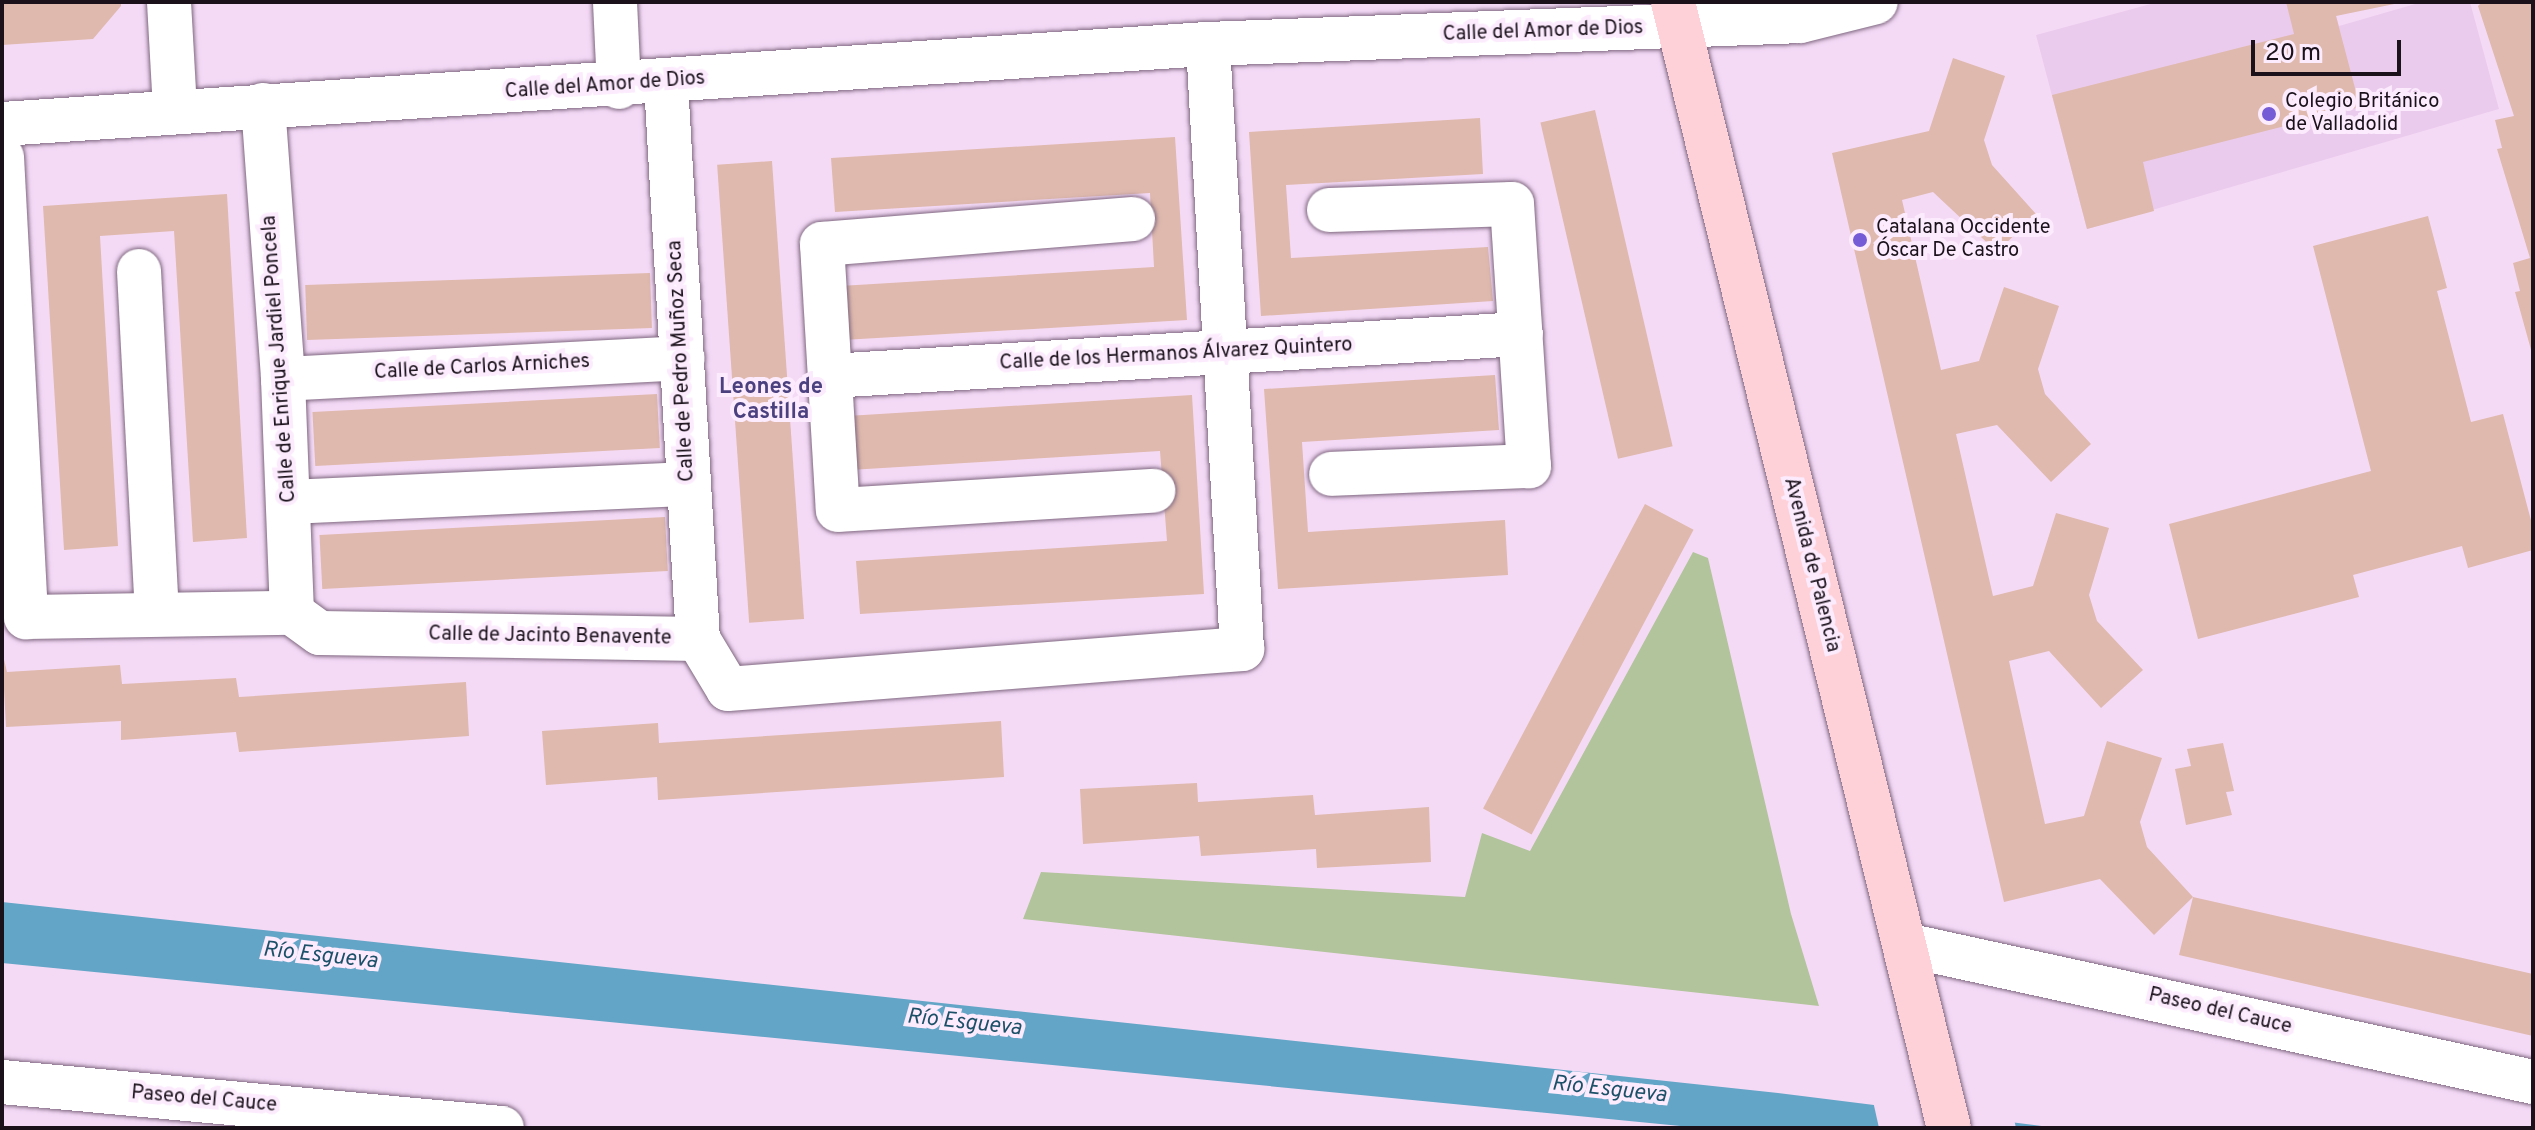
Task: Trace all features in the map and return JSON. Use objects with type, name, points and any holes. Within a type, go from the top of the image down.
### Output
[{"type":"main road","name":"Avenida de Palencia","points":[[1676,15],[1933,1049],[1949,1128]]},
{"type":"street","points":[[169,2],[175,111]]},
{"type":"street","points":[[615,2],[619,87]]},
{"type":"street","name":"Calle del Amor de Dios","points":[[2,124],[263,105],[619,87],[1208,44],[1676,15],[1800,21],[1876,2]]},
{"type":"street","points":[[1208,44],[1225,352]]},
{"type":"street","name":"Calle de Pedro Muñoz Seca","points":[[666,83],[698,639]]},
{"type":"street","name":"Calle de Enrique Jardiel Poncela","points":[[263,105],[283,379],[292,613]]},
{"type":"street","points":[[2,157],[26,617],[292,613]]},
{"type":"street","points":[[1329,210],[1512,204],[1529,466],[1331,474]]},
{"type":"street","points":[[1133,219],[822,244],[838,510],[1153,491]]},
{"type":"street","points":[[139,271],[157,613]]},
{"type":"street","name":"Calle de los Hermanos Álvarez Quintero","points":[[830,376],[1521,334]]},
{"type":"street","name":"Calle de Jacinto Benavente","points":[[292,613],[320,633],[698,639],[728,689],[1242,649],[1225,352]]},
{"type":"street","name":"Calle de Carlos Arniches","points":[[283,379],[682,358]]},
{"type":"street","points":[[289,502],[689,484]]},
{"type":"street","name":"Paseo del Cauce","points":[[1906,945],[2533,1082]]},
{"type":"street","name":"Paseo del Cauce","points":[[2,1082],[251,1116],[502,1128]]},
{"type":"shaded area","name":"Colegio Británico de Valladolid","points":[[2158,2],[2332,2],[2339,26],[2422,2],[2470,2],[2499,109],[2087,229],[2036,35]]},
{"type":"green space","points":[[1693,552],[1708,558],[1791,914],[1819,1006],[1023,919],[1041,872],[1465,897],[1482,833],[1530,851]]},
{"type":"water","name":"Río Esgueva","points":[[2,902],[1778,1093],[2057,1128],[1701,1128],[2,963]]},
{"type":"pier","points":[[1873,1101],[2014,1119],[2016,1128],[1879,1128]]},
{"type":"building","points":[[2,2],[121,2],[121,6],[93,39],[2,45]]},
{"type":"building","points":[[2286,2],[2404,2],[2336,16],[2360,107],[2143,162],[2154,211],[2087,229],[2052,95],[2294,34]]},
{"type":"building","points":[[2482,2],[2533,2],[2533,357],[2515,292],[2520,291],[2513,263],[2530,258],[2497,149],[2502,148],[2495,120],[2514,116],[2478,6]]},
{"type":"building","points":[[1953,58],[2005,76],[1984,140],[1992,165],[2036,214],[1997,252],[1933,192],[1902,200],[1941,370],[1979,361],[2004,287],[2059,306],[2038,369],[2045,394],[2091,444],[2051,482],[1997,425],[1956,434],[1993,596],[2033,586],[2056,513],[2109,528],[2089,595],[2097,621],[2143,670],[2101,708],[2049,651],[2009,661],[2045,824],[2084,816],[2107,741],[2162,758],[2140,822],[2147,847],[2193,897],[2154,935],[2100,879],[2004,902],[1832,153],[1929,131]]},
{"type":"building","points":[[1595,110],[1673,446],[1618,459],[1540,123]]},
{"type":"building","points":[[1480,118],[1483,174],[1286,185],[1291,258],[1488,247],[1493,301],[1261,316],[1249,132]]},
{"type":"building","points":[[1175,137],[1187,320],[843,340],[840,286],[1154,267],[1150,193],[835,212],[831,158]]},
{"type":"building","points":[[772,161],[804,619],[749,623],[717,165]]},
{"type":"building","points":[[227,194],[247,538],[193,542],[174,231],[100,236],[118,546],[64,550],[43,206]]},
{"type":"building","points":[[2428,216],[2447,288],[2437,291],[2471,422],[2503,414],[2533,528],[2533,550],[2468,568],[2462,546],[2353,575],[2359,597],[2198,639],[2169,524],[2371,471],[2313,246]]},
{"type":"building","points":[[650,273],[652,328],[307,340],[305,285]]},
{"type":"building","points":[[1495,375],[1499,430],[1302,442],[1308,532],[1505,520],[1508,575],[1278,589],[1264,389]]},
{"type":"building","points":[[657,394],[660,448],[315,466],[312,412]]},
{"type":"building","points":[[1192,395],[1204,594],[860,614],[856,561],[1167,541],[1160,451],[850,470],[847,416]]},
{"type":"building","points":[[1645,504],[1694,530],[1532,834],[1483,809]]},
{"type":"building","points":[[665,517],[668,571],[322,589],[319,535]]},
{"type":"building","points":[[2,651],[7,672],[120,665],[122,684],[236,678],[239,697],[466,682],[469,736],[239,752],[236,732],[121,740],[121,721],[6,727]]},
{"type":"building","points":[[1001,721],[1004,777],[658,800],[657,777],[546,785],[542,731],[658,723],[659,743]]},
{"type":"building","points":[[2223,743],[2234,791],[2226,792],[2232,815],[2186,825],[2175,769],[2191,766],[2187,749]]},
{"type":"building","points":[[1197,783],[1198,802],[1313,795],[1315,815],[1429,807],[1431,862],[1317,868],[1316,849],[1201,856],[1199,836],[1083,844],[1080,789]]},
{"type":"building","points":[[2193,897],[2533,974],[2533,1036],[2179,955]]},
{"type":"place","name":"Colegio Británico de Valladolid","points":[[2269,114]]},
{"type":"place","name":"Catalana Occidente Óscar De Castro","points":[[1860,240]]},
{"type":"district","name":"Leones de Castilla","points":[[771,400]]}]
